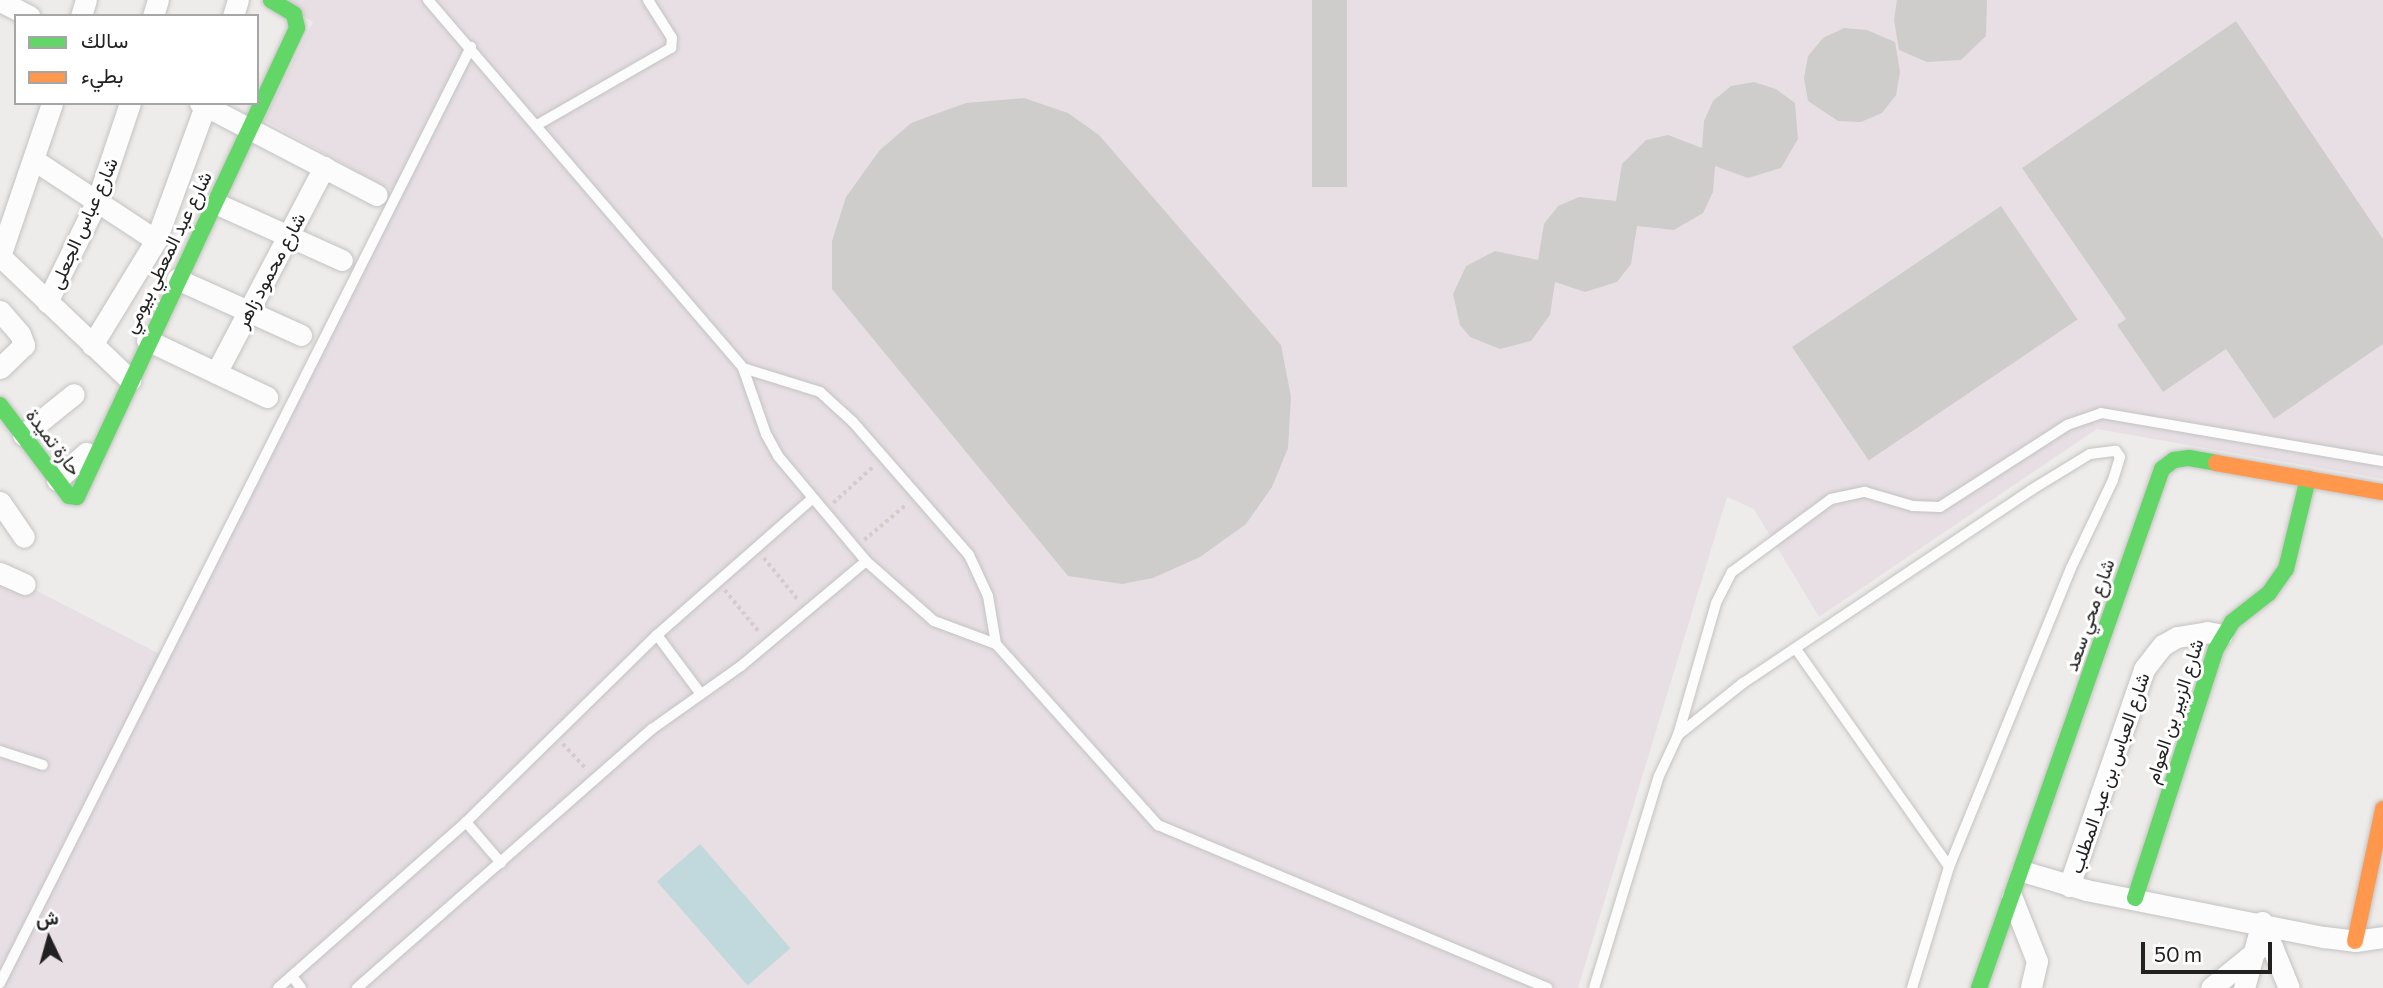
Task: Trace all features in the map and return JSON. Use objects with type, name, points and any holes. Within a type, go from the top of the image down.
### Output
[{"type":"street","name":"شارع عبد المعطي بيومي","points":[[78,496],[123,405],[147,340],[251,130],[297,29],[294,14],[271,0]]},
{"type":"street","points":[[0,1],[25,14]]},
{"type":"street","points":[[51,105],[0,256],[130,380]]},
{"type":"street","name":"شارع عباس الجعلى","points":[[47,302],[97,201],[129,105]]},
{"type":"street","points":[[92,345],[156,240],[204,105]]},
{"type":"street","points":[[206,105],[377,195]]},
{"type":"street","points":[[33,160],[156,240]]},
{"type":"street","name":"شارع محمود زاهر","points":[[216,373],[324,167]]},
{"type":"street","points":[[215,203],[342,260]]},
{"type":"street","points":[[177,279],[301,334]]},
{"type":"street","points":[[0,312],[20,334],[24,345],[0,369]]},
{"type":"street","points":[[147,340],[267,397]]},
{"type":"street","points":[[23,435],[74,394]]},
{"type":"street","name":"حارة تميدة","points":[[0,405],[69,496],[78,496]]},
{"type":"street","points":[[57,480],[86,453]]},
{"type":"street","name":"شارع محي سعد","points":[[1979,988],[2162,469],[2174,460],[2189,458],[2383,492]]},
{"type":"street","name":"شارع الزبير بن العوام","points":[[2135,898],[2222,635],[2244,611],[2269,593],[2287,569],[2308,479]]},
{"type":"street","points":[[0,502],[24,537]]},
{"type":"street","points":[[0,573],[25,584]]},
{"type":"street","name":"شارع العباس بن عبد المطلب","points":[[2069,886],[2144,669],[2163,645],[2177,637],[2207,632],[2222,635]]},
{"type":"street","points":[[2355,941],[2383,809]]},
{"type":"street","points":[[2022,871],[2069,886],[2355,941],[2383,937]]},
{"type":"street","points":[[2012,898],[2037,961],[2031,988]]},
{"type":"street","points":[[2244,988],[2262,922]]},
{"type":"street","points":[[2262,922],[2289,988]]},
{"type":"street","points":[[2211,988],[2255,952]]},
{"type":"lane","points":[[428,0],[471,47],[743,368],[766,435],[812,499],[866,561],[934,621],[996,644],[1158,825],[1547,988]]},
{"type":"lane","points":[[537,125],[671,48],[672,38],[648,0]]},
{"type":"lane","points":[[0,983],[471,47]]},
{"type":"lane","points":[[743,368],[820,392],[884,457],[969,555],[988,596],[996,644]]},
{"type":"lane","points":[[1594,988],[1659,776],[1678,736],[1716,603],[1732,572],[1831,499],[1865,492],[1913,506],[1940,507],[2067,425],[2101,413],[2383,461]]},
{"type":"lane","points":[[1678,736],[1743,683],[2031,490],[2090,454],[2116,451],[2119,464],[2113,480],[2071,568],[1950,867],[1912,988]]},
{"type":"lane","points":[[278,988],[466,822],[657,635],[812,499]]},
{"type":"lane","points":[[357,988],[596,779],[700,693],[768,643],[866,561]]},
{"type":"lane","points":[[657,635],[700,693]]},
{"type":"lane","points":[[1796,649],[1950,867]]},
{"type":"lane","points":[[0,751],[43,765]]},
{"type":"lane","points":[[466,822],[502,863]]},
{"type":"lane","points":[[292,976],[301,988]]},
{"type":"path","points":[[823,512],[884,457]]},
{"type":"path","points":[[855,548],[917,496]]},
{"type":"path","points":[[756,547],[807,611]]},
{"type":"path","points":[[717,580],[768,643]]},
{"type":"path","points":[[555,735],[596,779]]},
{"type":"shaded area","points":[[279,0],[2383,0],[2383,479],[2097,429],[1819,617],[1754,509],[1727,497],[1578,988],[0,988],[0,572],[160,654],[394,192],[264,120],[313,22]]},
{"type":"water","points":[[700,844],[791,948],[748,986],[657,881]]},
{"type":"building","points":[[1312,0],[1347,0],[1347,187],[1312,187]]},
{"type":"building","points":[[1897,0],[1987,0],[1986,36],[1961,60],[1927,62],[1899,50],[1894,20]]},
{"type":"building","points":[[2236,21],[2383,239],[2383,344],[2274,419],[2226,349],[2163,392],[2117,325],[2126,319],[2022,168]]},
{"type":"building","points":[[1844,28],[1867,30],[1895,42],[1900,72],[1896,95],[1882,113],[1861,122],[1838,121],[1808,101],[1804,78],[1808,56],[1823,38]]},
{"type":"building","points":[[1754,82],[1776,89],[1795,103],[1798,139],[1781,168],[1748,178],[1715,166],[1713,192],[1703,213],[1674,230],[1637,226],[1631,264],[1617,282],[1585,292],[1555,282],[1550,315],[1531,341],[1500,349],[1470,337],[1460,325],[1453,294],[1466,266],[1495,251],[1538,260],[1544,224],[1558,206],[1579,197],[1616,201],[1622,164],[1646,140],[1668,135],[1702,148],[1704,121],[1713,101],[1731,86]]},
{"type":"building","points":[[1024,98],[1068,113],[1099,135],[1281,345],[1291,397],[1288,448],[1272,487],[1246,524],[1200,557],[1153,578],[1122,584],[1068,576],[832,289],[832,241],[846,197],[879,151],[911,123],[966,103]]},
{"type":"building","points":[[2001,206],[2078,320],[1869,460],[1792,347]]},
{"type":"traffic: fast","points":[[0,405],[69,496],[77,497],[297,28],[294,14],[271,0]]},
{"type":"traffic: fast","points":[[1979,988],[2162,469],[2174,460],[2189,458],[2216,463]]},
{"type":"traffic: fast","points":[[2135,898],[2216,649],[2232,622],[2269,593],[2286,569],[2308,479]]},
{"type":"traffic: slow","points":[[2216,463],[2383,492]]},
{"type":"traffic: slow","points":[[2355,941],[2383,809]]}]
